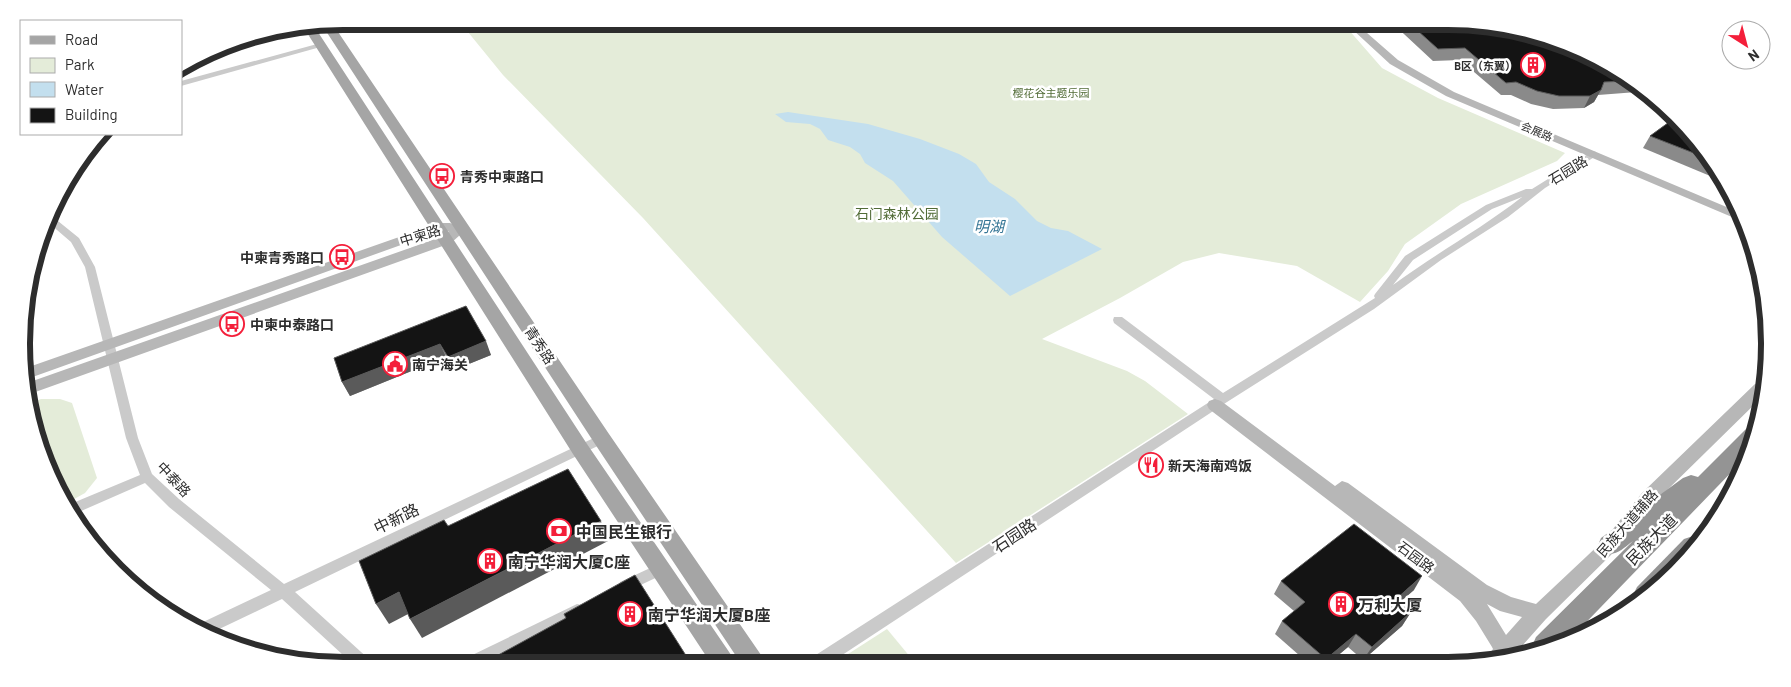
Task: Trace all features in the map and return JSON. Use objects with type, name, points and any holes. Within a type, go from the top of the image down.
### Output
[{"type":"highway","points":[[1610,545],[1744,443]]},
{"type":"highway","name":"民族大道","points":[[1553,638],[1743,446]]},
{"type":"main road","name":"青秀路","points":[[331,31],[602,439],[751,657]]},
{"type":"main road","name":"青秀路","points":[[312,32],[580,449],[721,657]]},
{"type":"street","name":"会展路","points":[[1357,30],[1394,62],[1450,94],[1733,214]]},
{"type":"street","name":"会展路","points":[[1366,30],[1400,60],[1454,91],[1730,206]]},
{"type":"street","points":[[182,84],[320,46]]},
{"type":"street","name":"石园路","points":[[825,657],[1219,402],[1370,307],[1437,258],[1505,215],[1542,186],[1594,154]]},
{"type":"street","name":"石园路","points":[[1370,307],[1409,258],[1490,207],[1542,186]]},
{"type":"street","name":"中泰路","points":[[55,222],[75,240],[90,267],[132,438],[147,477],[174,503],[283,591],[356,657]]},
{"type":"street","name":"中柬路","points":[[33,386],[111,352],[462,227]]},
{"type":"street","points":[[1118,320],[1219,402]]},
{"type":"street","name":"中柬路","points":[[32,372],[111,352]]},
{"type":"street","name":"民族大道辅路","points":[[1505,652],[1538,614],[1610,545],[1648,498],[1757,392]]},
{"type":"street","name":"石园路","points":[[1219,402],[1480,591],[1507,605],[1538,614]]},
{"type":"street","name":"石园路","points":[[1219,402],[1466,595],[1487,619],[1497,636],[1499,652]]},
{"type":"street","name":"中新路","points":[[209,627],[602,439]]},
{"type":"street","points":[[76,507],[147,477]]},
{"type":"street","points":[[608,595],[661,569]]},
{"type":"street","points":[[485,657],[590,604]]},
{"type":"green space","name":"石门森林公园","points":[[466,30],[1349,30],[1382,68],[1438,98],[1565,153],[1557,161],[1461,204],[1405,244],[1388,271],[1360,302],[1297,266],[1219,253],[1183,262],[1042,339],[1127,371],[1145,381],[1188,414],[956,563],[643,218],[503,75]]},
{"type":"green space","points":[[41,399],[60,399],[72,403],[97,478],[85,493],[72,500],[54,463],[41,425],[35,401]]},
{"type":"green space","points":[[887,629],[910,657],[843,657]]},
{"type":"water","name":"明湖","points":[[788,112],[868,124],[920,139],[959,154],[976,164],[989,182],[1015,199],[1037,221],[1051,228],[1068,231],[1102,249],[1010,296],[942,237],[893,181],[865,163],[860,154],[850,147],[828,140],[820,129],[810,124],[786,122],[775,114]]},
{"type":"building","points":[[1417,30],[1468,31],[1509,36],[1529,41],[1586,62],[1619,81],[1604,82],[1601,90],[1590,96],[1559,96],[1537,91],[1516,82],[1506,83],[1465,48],[1438,49]]},
{"type":"building","points":[[1669,122],[1697,154],[1650,136]]},
{"type":"building","points":[[466,306],[486,341],[448,357],[440,344],[342,382],[334,358]]},
{"type":"building","name":"南宁华润大厦C座","points":[[568,469],[601,521],[410,619],[399,592],[376,604],[359,561],[444,520],[448,526]]},
{"type":"building","name":"万利大厦","points":[[1354,524],[1422,576],[1395,600],[1411,612],[1372,647],[1356,634],[1328,657],[1324,657],[1282,621],[1305,602],[1281,581]]},
{"type":"building","points":[[635,575],[687,657],[495,657],[566,618],[564,614]]},
{"type":"place","name":"B区（东翼）","points":[[1533,65]]},
{"type":"place","name":"青秀中柬路口","points":[[442,176]]},
{"type":"place","name":"中柬青秀路口","points":[[342,257]]},
{"type":"place","name":"中柬中泰路口","points":[[232,324]]},
{"type":"place","name":"南宁海关","points":[[395,364]]},
{"type":"place","name":"新天海南鸡饭","points":[[1151,465]]},
{"type":"place","name":"中国民生银行","points":[[559,531]]},
{"type":"place","name":"南宁华润大厦C座","points":[[490,561]]},
{"type":"place","name":"万利大厦","points":[[1341,604]]},
{"type":"place","name":"南宁华润大厦B座","points":[[630,614]]},
{"type":"park label","name":"樱花谷主题乐园","points":[[1051,92]]}]
